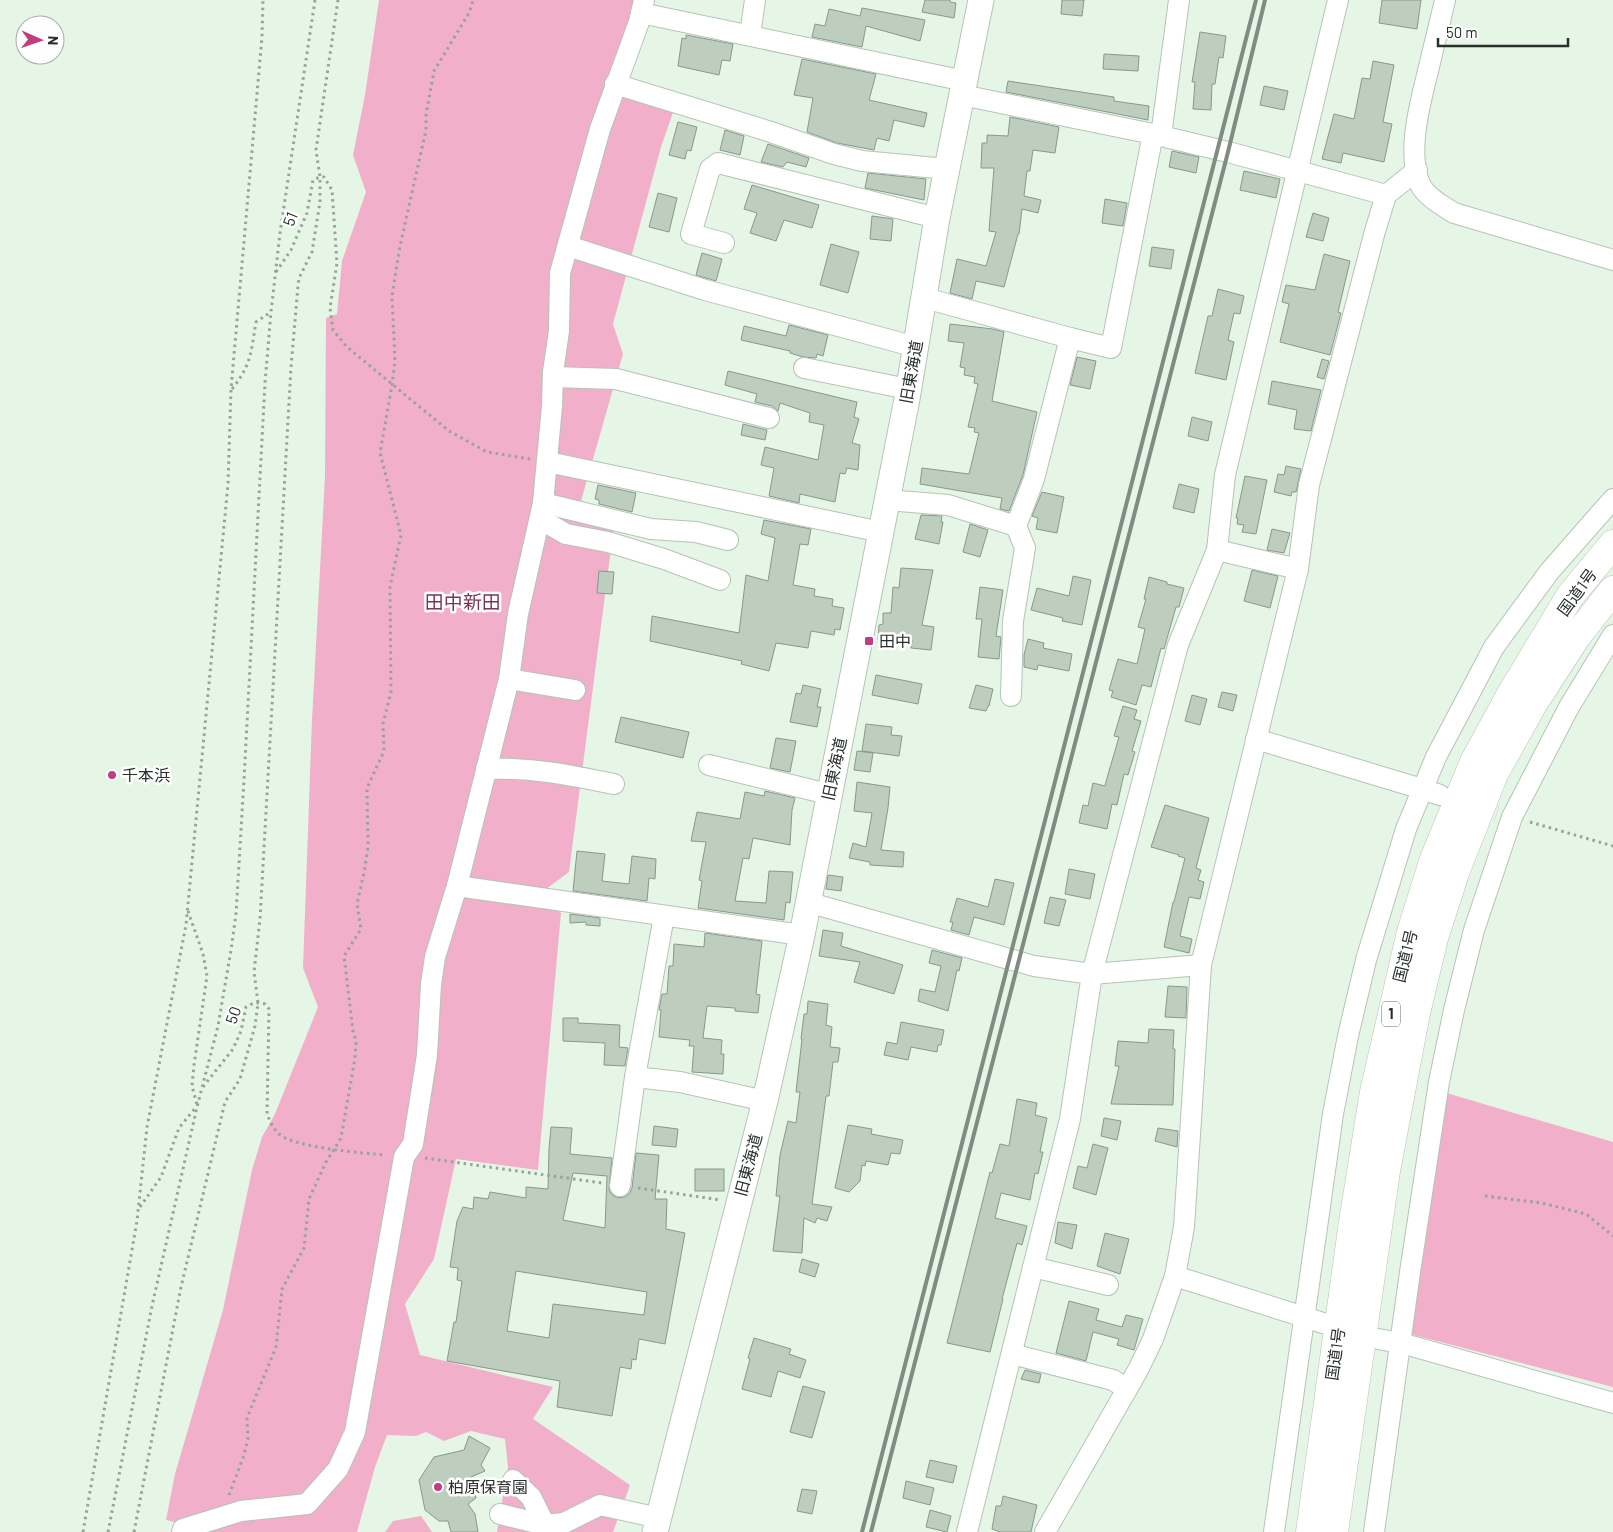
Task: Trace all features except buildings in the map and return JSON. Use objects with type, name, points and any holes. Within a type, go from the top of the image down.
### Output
[{"type":"highway","name":"国道1号","points":[[1310,1532],[1353,1222],[1374,1092],[1411,932],[1434,860],[1474,762],[1570,596],[1613,544]]},
{"type":"highway","name":"国道1号","points":[[1334,1532],[1386,1171],[1416,1013],[1434,938],[1456,870],[1494,774],[1533,704],[1577,636],[1613,590]]},
{"type":"main road","name":"旧東海道","points":[[657,1525],[765,1101],[802,935],[916,347],[937,218],[981,0]]},
{"type":"street","points":[[750,35],[755,0]]},
{"type":"street","points":[[925,298],[1111,348],[1157,135],[1179,0]]},
{"type":"street","points":[[967,1532],[1070,1119],[1092,974],[1178,645],[1217,550],[1225,475],[1338,0]]},
{"type":"street","points":[[1445,0],[1417,119],[1415,150],[1416,170],[1420,185],[1435,201],[1454,213],[1613,260]]},
{"type":"street","points":[[182,1532],[183,1529],[241,1511],[308,1504],[338,1469],[355,1432],[404,1156],[412,1144],[426,1055],[431,984],[435,957],[457,886],[509,679],[518,614],[541,511],[548,462],[553,377],[559,331],[560,273],[600,129],[639,22],[643,6],[750,35],[1228,152],[1386,195]]},
{"type":"street","points":[[615,84],[862,161],[947,169]]},
{"type":"street","points":[[724,243],[691,234],[710,169],[718,163],[937,218]]},
{"type":"street","points":[[1045,1532],[1128,1389],[1153,1339],[1175,1276],[1184,1227],[1201,965],[1298,569],[1309,485],[1375,232],[1386,195],[1416,170]]},
{"type":"street","points":[[568,246],[705,290],[916,347]]},
{"type":"street","points":[[1012,696],[1013,622],[1025,548],[1016,526],[1034,479],[1070,338]]},
{"type":"street","points":[[804,368],[908,389]]},
{"type":"street","points":[[553,377],[616,379],[769,418]]},
{"type":"street","points":[[548,462],[881,532]]},
{"type":"street","points":[[1274,1532],[1314,1319],[1333,1114],[1348,1036],[1366,960],[1406,828],[1431,792],[1436,757],[1494,647],[1549,572],[1613,499]]},
{"type":"street","points":[[887,500],[948,506],[1016,526]]},
{"type":"street","points":[[541,511],[652,529],[696,532],[728,540]]},
{"type":"street","points":[[541,511],[566,534],[617,544],[720,580]]},
{"type":"street","points":[[1217,550],[1298,569]]},
{"type":"street","points":[[1374,1532],[1439,1082],[1454,1010],[1474,930],[1505,815],[1613,635]]},
{"type":"street","points":[[509,679],[575,690]]},
{"type":"street","points":[[1256,739],[1431,792]]},
{"type":"street","points":[[709,765],[828,794]]},
{"type":"street","points":[[486,769],[513,768],[550,771],[614,784]]},
{"type":"street","points":[[457,886],[802,935]]},
{"type":"street","points":[[808,902],[1034,966],[1092,974],[1201,965]]},
{"type":"street","points":[[620,1186],[635,1077],[664,916]]},
{"type":"street","points":[[635,1077],[680,1082],[765,1101]]},
{"type":"street","points":[[1034,1266],[1108,1285]]},
{"type":"street","points":[[1175,1276],[1314,1319]]},
{"type":"street","points":[[1378,1338],[1613,1403]]},
{"type":"street","points":[[1012,1354],[1112,1380],[1128,1389]]},
{"type":"street","points":[[513,1480],[532,1497],[546,1525]]},
{"type":"street","points":[[500,1514],[546,1525],[564,1523],[600,1505],[657,1525]]},
{"type":"path","points":[[83,1532],[139,1209],[147,1126],[177,978],[188,908],[228,484],[231,389],[262,37],[263,0]]},
{"type":"path","points":[[275,273],[314,0]]},
{"type":"path","points":[[134,1532],[183,1277],[225,1102],[240,1079],[255,1026],[258,1002],[254,972],[260,911],[291,367],[299,278],[312,252],[320,202],[320,177],[316,150],[338,0]]},
{"type":"path","points":[[220,1516],[243,1458],[248,1438],[248,1418],[276,1347],[282,1289],[304,1248],[309,1199],[326,1162],[342,1138],[356,1041],[353,1031],[344,956],[361,929],[357,904],[368,847],[367,788],[384,751],[383,724],[391,692],[390,587],[401,535],[380,453],[395,361],[392,296],[400,246],[426,130],[426,115],[434,71],[469,13],[474,0]]},
{"type":"path","points":[[320,177],[324,177],[332,190],[337,263],[330,308],[333,330],[347,347],[450,431],[487,452],[548,462]]},
{"type":"path","name":"51","points":[[202,1089],[218,1026],[236,914],[265,383],[275,273],[291,250],[306,213],[313,180],[320,177]]},
{"type":"path","points":[[231,389],[242,376],[251,355],[256,322],[271,312]]},
{"type":"path","points":[[1505,815],[1613,846]]},
{"type":"path","points":[[108,1532],[149,1322],[197,1107],[192,1086],[207,976],[188,908]]},
{"type":"path","name":"50","points":[[139,1209],[161,1177],[179,1128],[197,1107],[202,1089],[233,1049],[241,1031],[246,1007],[250,1004],[258,1002],[265,1004],[269,1008],[267,1114],[272,1126],[286,1140],[335,1150]]},
{"type":"path","points":[[335,1150],[420,1157],[723,1200],[738,1204]]},
{"type":"path","points":[[1485,1196],[1542,1203],[1586,1214],[1613,1236]]},
{"type":"shaded area","points":[[379,0],[637,0],[630,28],[630,79],[679,95],[661,147],[613,324],[623,354],[581,501],[615,518],[569,872],[538,895],[561,913],[538,1170],[456,1159],[434,1259],[405,1304],[420,1355],[553,1387],[533,1419],[630,1485],[613,1532],[497,1532],[508,1467],[505,1439],[471,1431],[444,1441],[426,1432],[416,1436],[387,1435],[375,1467],[357,1532],[193,1532],[179,1523],[166,1520],[175,1474],[223,1310],[252,1170],[262,1137],[275,1114],[318,1007],[303,968],[312,720],[325,476],[326,318],[337,314],[342,261],[366,192],[353,155],[365,95]]},
{"type":"shaded area","points":[[1443,1092],[1613,1142],[1613,1387],[1410,1334]]},
{"type":"shaded area","points":[[421,1516],[432,1532],[385,1532],[393,1521]]},
{"type":"tunnel","points":[[1468,804],[1497,813]]},
{"type":"railway","points":[[862,1532],[1256,0]]},
{"type":"railway","points":[[871,1532],[1228,152],[1265,0]]},
{"type":"place","name":"田中","points":[[869,641]]},
{"type":"place","name":"千本浜","points":[[112,775]]},
{"type":"place","name":"柏原保育園","points":[[438,1487]]},
{"type":"district","name":"田中新田","points":[[463,602]]}]
